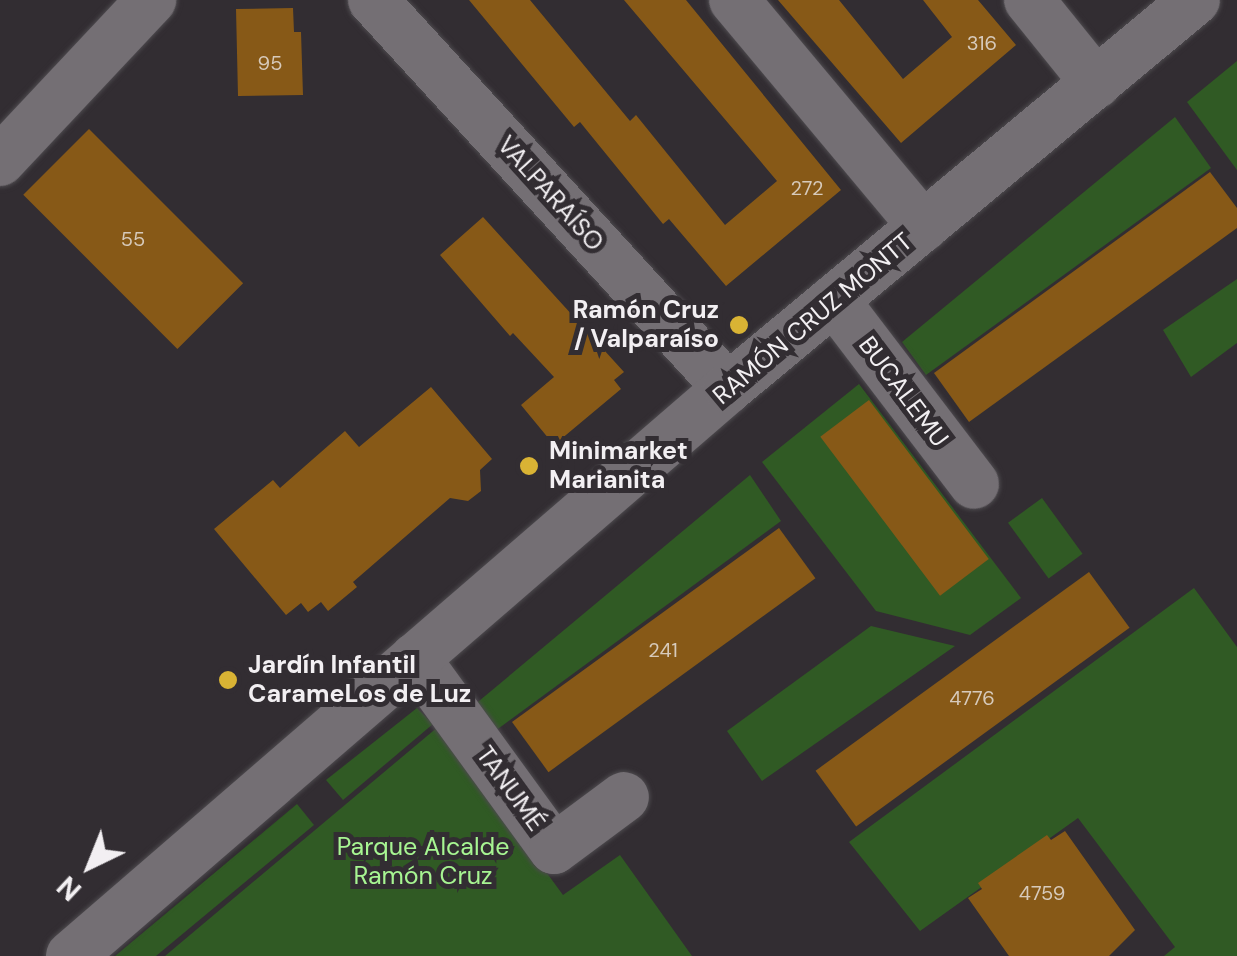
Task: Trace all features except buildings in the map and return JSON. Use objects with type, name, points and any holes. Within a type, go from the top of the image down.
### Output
[{"type":"street","points":[[0,161],[151,0]]},
{"type":"street","name":"VALPARAÍSO","points":[[373,0],[728,388]]},
{"type":"street","points":[[734,0],[923,226]]},
{"type":"street","points":[[1029,0],[1096,82]]},
{"type":"street","name":"RAMÓN CRUZ MONTT","points":[[70,956],[728,388],[1195,0]]},
{"type":"street","name":"BUCALEMU","points":[[834,300],[974,484]]},
{"type":"street","name":"TANUMÉ","points":[[415,658],[554,849],[624,797]]},
{"type":"green space","points":[[1237,61],[1237,170],[1187,102]]},
{"type":"green space","points":[[1175,117],[1211,168],[926,375],[902,342]]},
{"type":"green space","points":[[1237,279],[1237,343],[1191,377],[1163,330]]},
{"type":"green space","points":[[859,384],[1021,598],[970,635],[876,611],[762,462]]},
{"type":"green space","points":[[750,475],[781,521],[487,737],[467,711]]},
{"type":"green space","points":[[1042,498],[1083,554],[1049,579],[1008,523]]},
{"type":"green space","points":[[1194,588],[1237,647],[1237,956],[1164,956],[1175,947],[1078,818],[920,931],[849,842]]},
{"type":"green space","points":[[871,626],[955,646],[762,781],[727,731]]},
{"type":"green space","points":[[417,708],[433,724],[343,800],[326,780]]},
{"type":"green space","name":"Parque Alcalde Ramón Cruz","points":[[439,726],[563,895],[620,855],[692,956],[165,956]]},
{"type":"green space","points":[[297,804],[314,825],[156,956],[115,956]]},
{"type":"place","name":"Ramón Cruz / Valparaíso","points":[[739,325]]},
{"type":"place","name":"Minimarket Marianita","points":[[529,466]]},
{"type":"place","name":"Jardín Infantil CarameLos de Luz","points":[[228,680]]}]
